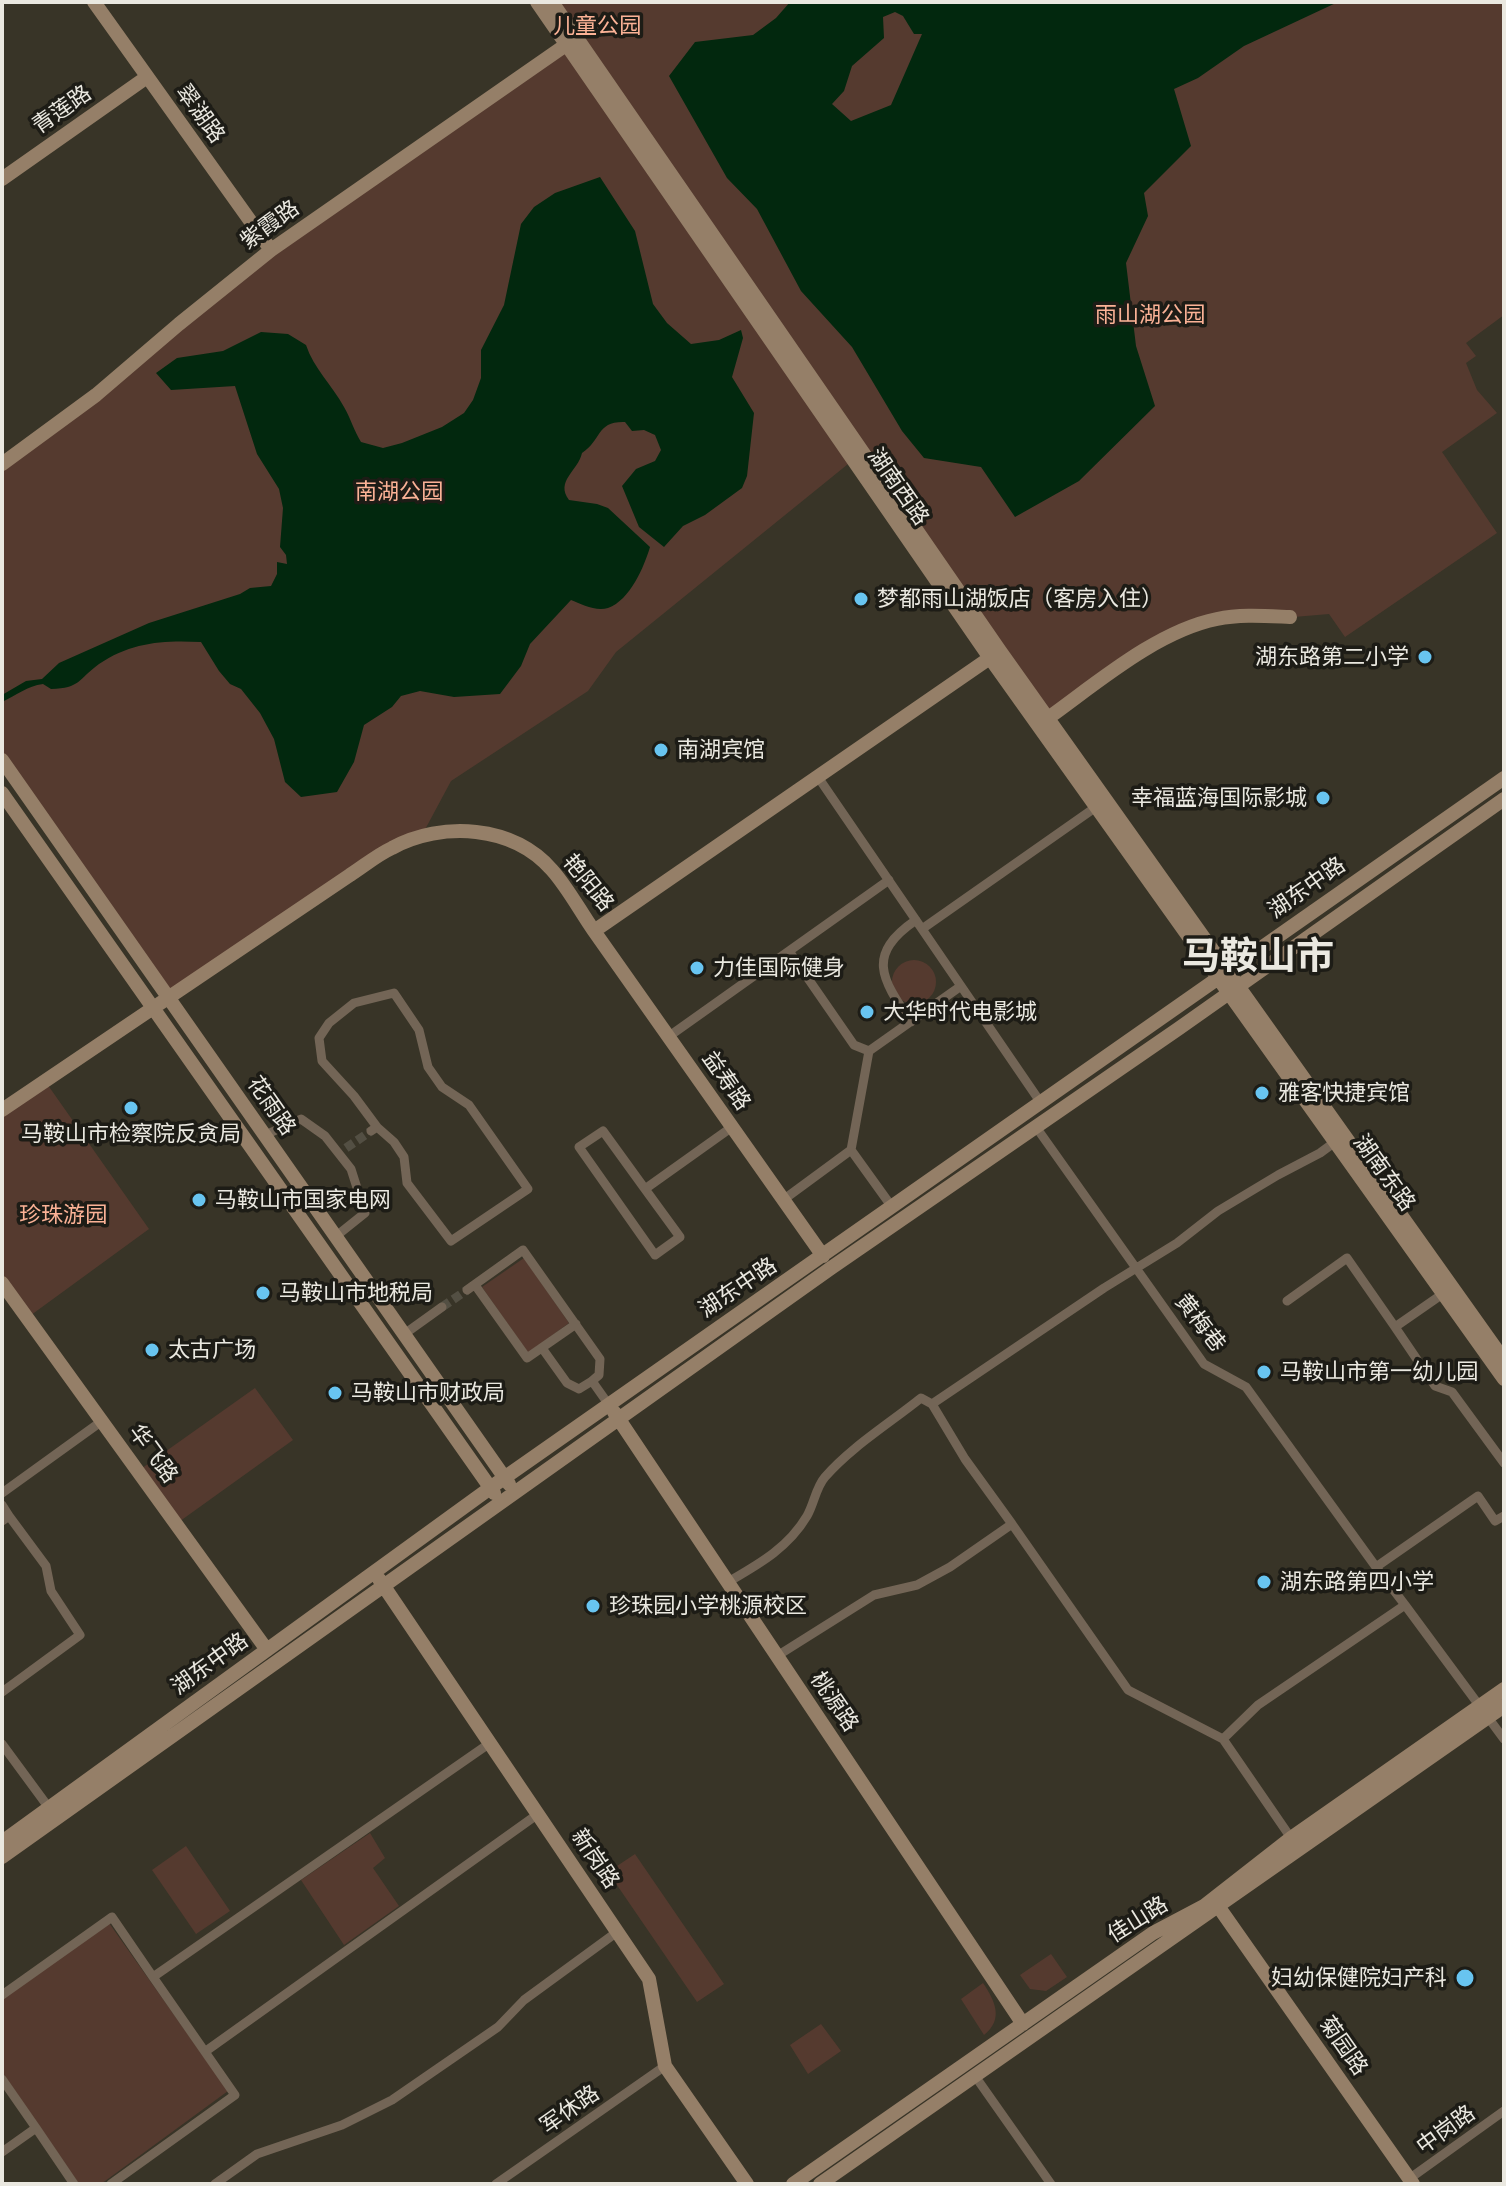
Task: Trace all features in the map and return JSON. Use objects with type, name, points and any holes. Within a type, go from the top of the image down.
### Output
[{"type":"street","name":"翠湖路","points":[[94,2],[271,250]]},
{"type":"street","name":"湖南西路","points":[[537,2],[572,41],[995,654],[1096,807],[1222,975]]},
{"type":"street","name":"湖南西路","points":[[552,2],[572,41]]},
{"type":"street","name":"紫霞路","points":[[2,464],[96,395],[271,250],[572,41]]},
{"type":"street","name":"青莲路","points":[[2,179],[147,77]]},
{"type":"street","points":[[1048,718],[1133,658],[1189,626],[1219,618],[1290,617]]},
{"type":"street","name":"湖南西路","points":[[995,654],[1048,718],[1222,975]]},
{"type":"street","name":"艳阳路","points":[[2,1110],[392,847],[421,837],[476,831],[515,841],[551,868],[594,931],[995,654]]},
{"type":"street","name":"花雨路","points":[[2,760],[515,1492]]},
{"type":"street","points":[[818,777],[1041,1103]]},
{"type":"street","name":"湖东中路","points":[[2,1857],[53,1813],[267,1650],[490,1487],[1504,778]]},
{"type":"street","points":[[2,793],[500,1502]]},
{"type":"street","name":"湖东中路","points":[[2,1842],[53,1813],[384,1586],[618,1418],[1504,799]]},
{"type":"street","points":[[911,1022],[889,990],[882,966],[888,947],[902,930],[919,924],[1096,807]]},
{"type":"street","points":[[668,1037],[889,880]]},
{"type":"street","name":"益寿路","points":[[594,931],[823,1256]]},
{"type":"street","points":[[789,951],[854,1045],[869,1051]]},
{"type":"street","points":[[1222,975],[1504,1360]]},
{"type":"street","points":[[783,1200],[851,1150],[869,1051],[961,986]]},
{"type":"street","name":"湖南东路","points":[[1233,990],[1335,1142],[1504,1379]]},
{"type":"street","points":[[394,993],[419,1030],[428,1067],[442,1087],[469,1105],[528,1189],[451,1241],[407,1183],[404,1157],[394,1142],[374,1129],[354,1096],[322,1061],[319,1038],[329,1023],[354,1003],[394,993]]},
{"type":"street","points":[[265,1135],[301,1119],[342,1151],[365,1213],[335,1237]]},
{"type":"street","points":[[645,1189],[732,1127]]},
{"type":"street","name":"黄梅巷","points":[[1036,1127],[1204,1364],[1246,1387],[1405,1605]]},
{"type":"street","points":[[603,1131],[645,1189],[680,1237],[655,1255],[579,1147],[603,1131]]},
{"type":"street","points":[[932,1404],[1177,1243],[1218,1211],[1335,1142]]},
{"type":"street","points":[[851,1150],[892,1207]]},
{"type":"street","points":[[542,1348],[567,1383],[579,1389],[599,1375],[600,1359],[576,1324],[523,1250],[471,1287],[527,1358],[576,1324]]},
{"type":"street","points":[[1287,1301],[1347,1258],[1435,1386],[1452,1392],[1504,1463]]},
{"type":"street","name":"华飞路","points":[[4,1290],[267,1650]]},
{"type":"street","points":[[1395,1327],[1444,1293]]},
{"type":"street","points":[[403,1335],[442,1307]]},
{"type":"street","points":[[592,1381],[609,1405]]},
{"type":"street","points":[[728,1582],[765,1561],[789,1542],[808,1514],[823,1478],[921,1398],[932,1404],[965,1459],[1128,1690],[1223,1739],[1291,1838]]},
{"type":"street","name":"桃源路","points":[[609,1405],[1023,2024]]},
{"type":"street","points":[[2,1493],[102,1421]]},
{"type":"street","points":[[1376,1567],[1478,1496],[1495,1521],[1504,1516]]},
{"type":"street","points":[[2,1505],[6,1518],[46,1566],[51,1591],[80,1635],[2,1692]]},
{"type":"street","points":[[777,1656],[874,1595],[917,1585],[950,1567],[1012,1524]]},
{"type":"street","name":"新岗路","points":[[375,1572],[649,1979],[665,2066],[747,2184]]},
{"type":"street","points":[[1223,1739],[1258,1705],[1405,1605],[1504,1739]]},
{"type":"street","name":"佳山路","points":[[820,2184],[1484,1711],[1504,1689]]},
{"type":"street","name":"佳山路","points":[[793,2184],[1153,1933],[1211,1906],[1291,1838],[1484,1711],[1504,1706]]},
{"type":"street","points":[[153,1977],[490,1743]]},
{"type":"street","points":[[2,1744],[53,1813]]},
{"type":"street","points":[[206,2051],[538,1814]]},
{"type":"street","name":"菊园路","points":[[1211,1906],[1411,2181]]},
{"type":"street","points":[[2,1995],[112,1917],[235,2095],[111,2184]]},
{"type":"street","points":[[215,2184],[257,2154],[342,2125],[392,2100],[498,2027],[524,2000],[617,1932]]},
{"type":"street","name":"军休路","points":[[496,2184],[665,2066]]},
{"type":"street","points":[[975,2076],[1051,2184]]},
{"type":"street","points":[[2,2079],[74,2184]]},
{"type":"street","name":"中岗路","points":[[1411,2181],[1504,2111]]},
{"type":"street","points":[[2,2152],[36,2128]]},
{"type":"green space","name":"雨山湖公园","points":[[552,2],[1504,2],[1504,315],[1466,343],[1476,356],[1466,363],[1477,390],[1497,413],[1442,452],[1497,533],[1345,637],[1329,614],[1189,626],[1048,718]]},
{"type":"green space","name":"南湖公园","points":[[566,44],[853,460],[616,652],[588,691],[451,781],[421,837],[350,875],[170,998],[2,760],[2,464],[179,324]]},
{"type":"green space","points":[[914,960],[929,967],[936,982],[929,997],[914,1004],[899,997],[892,982],[899,967]]},
{"type":"green space","name":"珍珠游园","points":[[45,1081],[149,1229],[27,1318],[2,1283],[2,1110]]},
{"type":"green space","points":[[524,1258],[569,1323],[528,1353],[482,1287]]},
{"type":"green space","points":[[255,1388],[293,1440],[176,1524],[138,1471]]},
{"type":"green space","points":[[370,1833],[385,1858],[373,1868],[399,1906],[344,1945],[301,1880]]},
{"type":"green space","points":[[186,1846],[230,1911],[196,1934],[152,1870]]},
{"type":"green space","points":[[635,1854],[724,1984],[697,2002],[608,1872]]},
{"type":"green space","points":[[109,1923],[228,2091],[101,2184],[79,2184],[2,2072],[2,1999]]},
{"type":"green space","points":[[1051,1954],[1067,1977],[1046,1991],[1030,1989],[1020,1975]]},
{"type":"green space","points":[[983,1983],[996,2010],[994,2023],[984,2035],[961,1999]]},
{"type":"green space","points":[[821,2024],[841,2051],[808,2074],[790,2045]]},
{"type":"shaded area","points":[[790,2],[1338,2],[1244,46],[1198,78],[1174,89],[1191,146],[1144,193],[1148,216],[1126,263],[1136,346],[1155,406],[1079,481],[1015,517],[981,467],[924,458],[902,431],[852,347],[801,291],[757,209],[727,178],[669,76],[695,42],[753,35],[776,18]],"holes":[[[895,12],[903,16],[914,34],[922,34],[891,105],[851,121],[832,104],[844,91],[852,66],[884,38],[883,17]]]},
{"type":"shaded area","points":[[600,177],[635,231],[653,304],[667,323],[691,344],[719,340],[741,330],[743,338],[732,377],[754,413],[747,476],[742,488],[705,515],[683,526],[664,547],[639,527],[622,486],[636,469],[655,461],[661,450],[655,435],[644,430],[632,431],[625,422],[616,423],[604,428],[582,453],[566,482],[565,493],[569,500],[608,508],[650,547],[640,573],[623,598],[603,609],[571,600],[530,644],[521,666],[500,694],[454,697],[420,691],[401,696],[392,707],[364,725],[354,762],[337,792],[301,797],[285,782],[274,739],[260,713],[241,689],[230,684],[219,671],[201,642],[161,642],[136,647],[99,664],[74,685],[51,689],[43,684],[37,685],[2,702],[2,695],[26,681],[42,679],[59,663],[149,623],[250,588],[271,586],[277,574],[277,562],[287,564],[286,555],[280,547],[283,508],[279,489],[257,454],[235,386],[171,390],[156,373],[177,358],[223,351],[261,332],[288,334],[306,345],[344,407],[361,442],[383,448],[442,427],[464,413],[473,400],[481,378],[481,350],[504,305],[521,224],[534,207],[555,193]]},
{"type":"tunnel","points":[[346,1148],[371,1131]]},
{"type":"tunnel","points":[[442,1307],[467,1290]]},
{"type":"place","name":"梦都雨山湖饭店（客房入住）","points":[[861,599]]},
{"type":"place","name":"湖东路第二小学","points":[[1425,657]]},
{"type":"place","name":"南湖宾馆","points":[[661,750]]},
{"type":"place","name":"幸福蓝海国际影城","points":[[1323,798]]},
{"type":"place","name":"力佳国际健身","points":[[697,968]]},
{"type":"place","name":"大华时代电影城","points":[[867,1012]]},
{"type":"place","name":"雅客快捷宾馆","points":[[1262,1093]]},
{"type":"place","name":"马鞍山市检察院反贪局","points":[[131,1108]]},
{"type":"place","name":"马鞍山市国家电网","points":[[199,1200]]},
{"type":"place","name":"马鞍山市地税局","points":[[263,1293]]},
{"type":"place","name":"太古广场","points":[[152,1350]]},
{"type":"place","name":"马鞍山市第一幼儿园","points":[[1264,1372]]},
{"type":"place","name":"马鞍山市财政局","points":[[335,1393]]},
{"type":"place","name":"湖东路第四小学","points":[[1264,1582]]},
{"type":"place","name":"珍珠园小学桃源校区","points":[[593,1606]]},
{"type":"place","name":"妇幼保健院妇产科","points":[[1465,1978]]},
{"type":"district","name":"马鞍山市","points":[[1258,958]]},
{"type":"park label","name":"儿童公园","points":[[597,26]]}]
